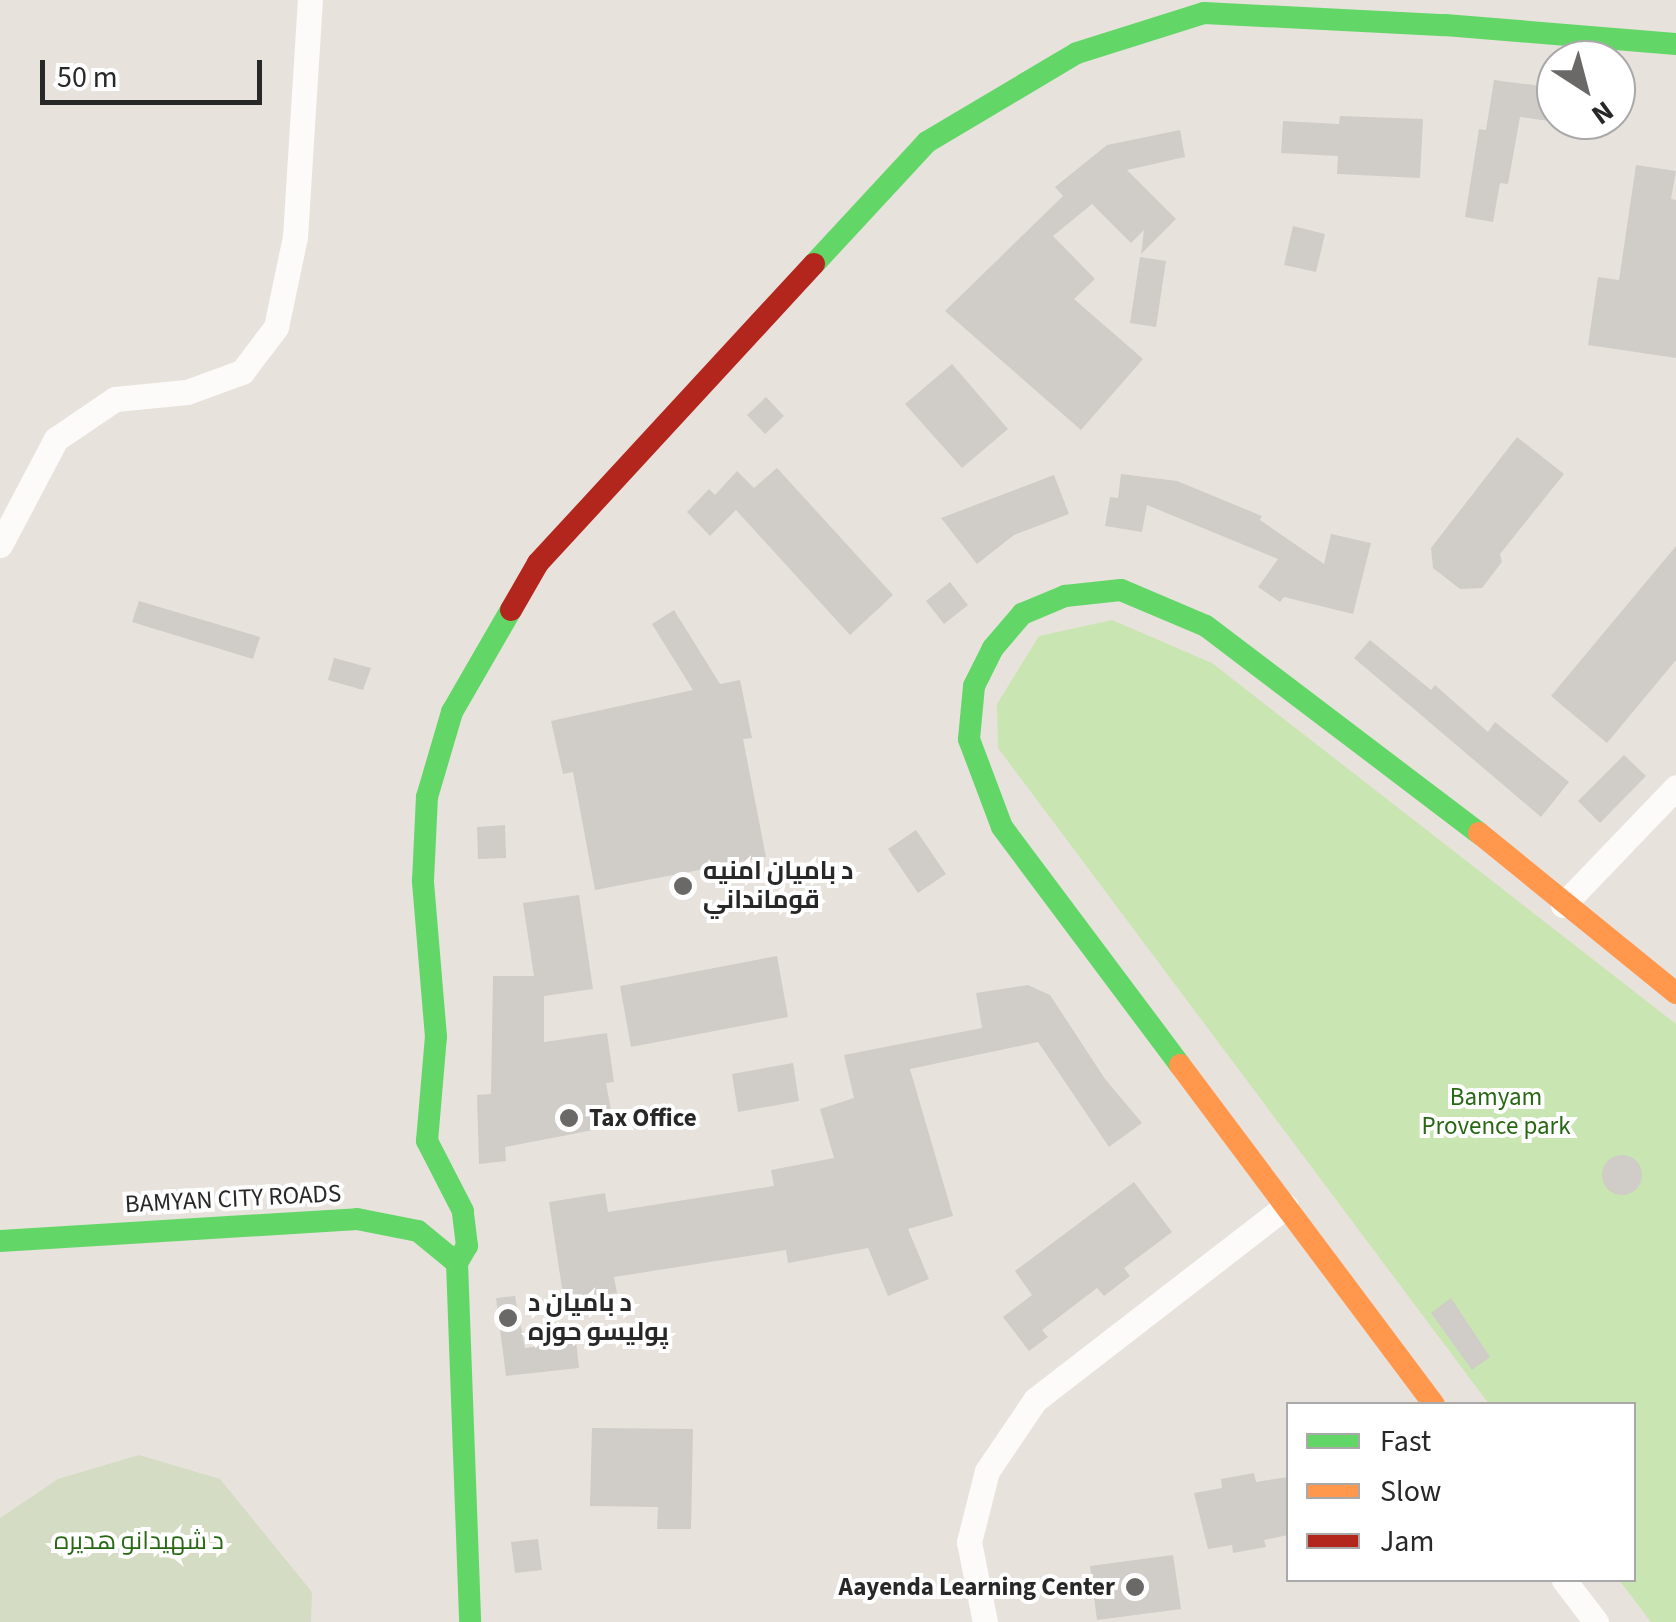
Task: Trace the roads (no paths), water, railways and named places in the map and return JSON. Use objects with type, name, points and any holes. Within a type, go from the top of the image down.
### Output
[{"type":"street","points":[[0,545],[56,440],[115,399],[187,392],[242,372],[276,327],[295,237],[310,0]]},
{"type":"street","points":[[470,1622],[457,1263],[467,1246],[463,1212],[427,1141],[436,1036],[423,882],[426,796],[452,712],[538,563],[928,142],[1077,53],[1204,13],[1445,25],[1676,44]]},
{"type":"street","points":[[1433,1402],[1002,827],[969,739],[974,686],[992,648],[1022,614],[1065,596],[1121,590],[1206,626],[1396,767],[1563,906],[1676,992]]},
{"type":"street","points":[[1563,906],[1676,787]]},
{"type":"street","points":[[985,1622],[970,1542],[988,1470],[1035,1400],[1286,1206]]},
{"type":"street","name":"BAMYAN CITY ROADS","points":[[0,1241],[357,1219],[418,1231],[457,1263]]},
{"type":"street","points":[[1566,1582],[1596,1622]]},
{"type":"place","name":"د بامیان امنیه قومانداني","points":[[683,886]]},
{"type":"place","name":"Tax Office","points":[[569,1118]]},
{"type":"place","name":"د بامیان د پولیسو حوزه","points":[[508,1318]]},
{"type":"place","name":"Aayenda Learning Center","points":[[1135,1587]]},
{"type":"park label","name":"Bamyam Provence park","points":[[1496,1112]]},
{"type":"park label","name":"د شهیدانو هدیره","points":[[139,1541]]}]
